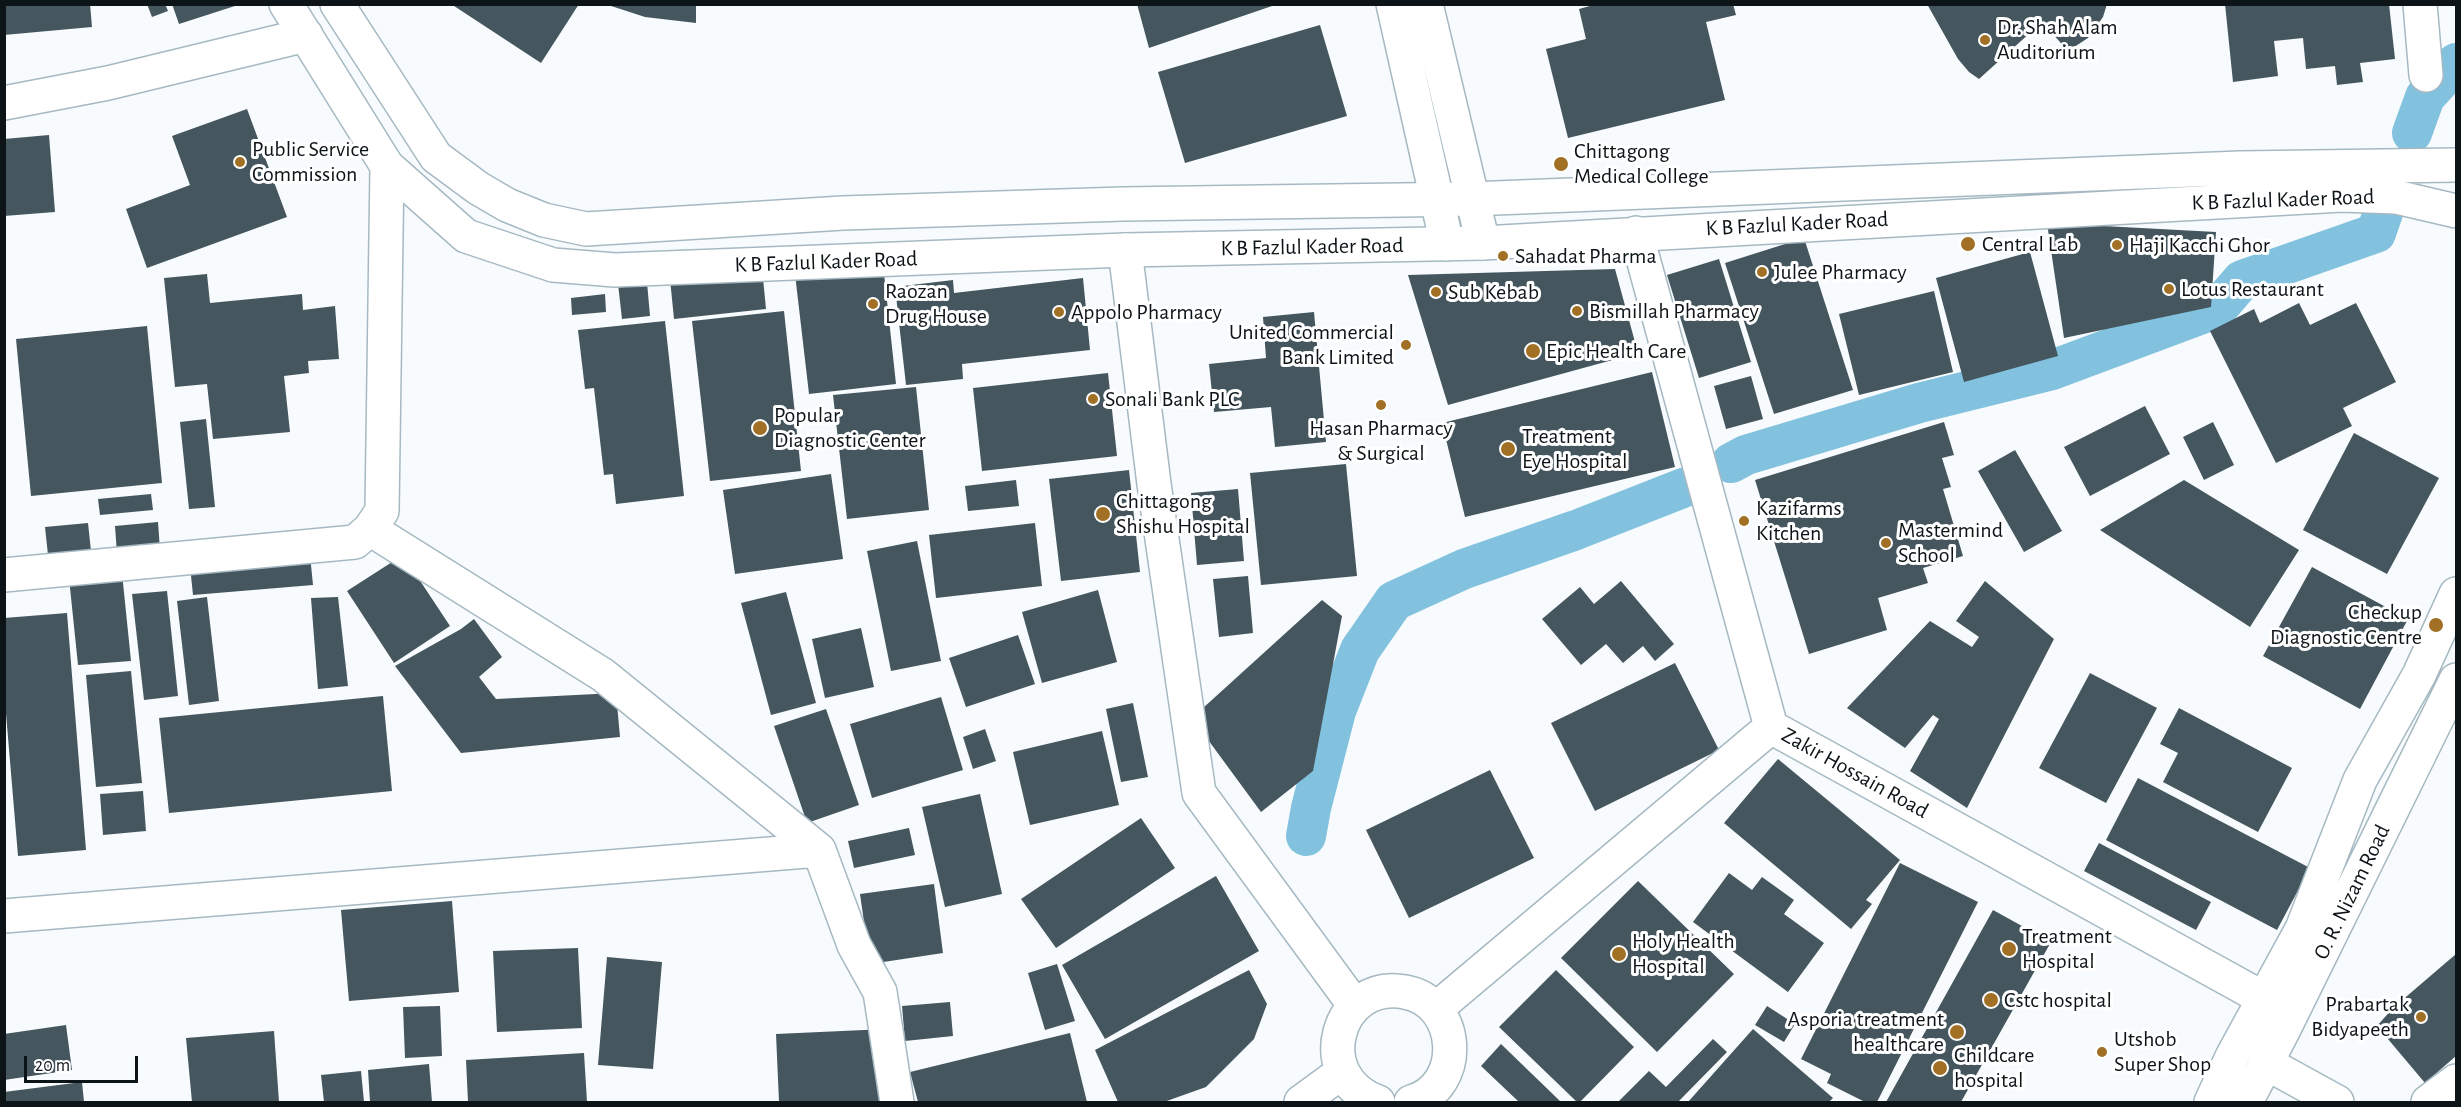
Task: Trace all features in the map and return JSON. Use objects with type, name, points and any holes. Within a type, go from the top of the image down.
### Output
[{"type":"street","name":"K B Fazlul Kader Road","points":[[286,4],[387,166],[466,236],[553,266],[615,270],[1125,250],[1483,243],[2342,195],[2396,197],[2457,211]]},
{"type":"street","name":"K B Fazlul Kader Road","points":[[337,4],[436,157],[478,188],[507,205],[544,220],[586,229],[878,212],[1123,204],[1471,199],[2205,169],[2457,165]]},
{"type":"street","points":[[1393,4],[1447,244]]},
{"type":"street","points":[[1426,4],[1483,243]]},
{"type":"street","points":[[2420,4],[2426,75]]},
{"type":"street","points":[[4,103],[108,83],[306,35]]},
{"type":"street","points":[[4,575],[355,542],[370,530],[382,511],[387,166]]},
{"type":"street","points":[[1636,233],[1771,727]]},
{"type":"street","points":[[1125,250],[1154,484],[1199,793],[1355,1006]]},
{"type":"street","points":[[370,530],[603,675],[819,850],[854,945],[880,992],[897,1102]]},
{"type":"street","points":[[2211,1102],[2232,1058],[2278,1007],[2302,929],[2360,780],[2419,675],[2457,594]]},
{"type":"street","name":"O. R. Nizam Road","points":[[2246,1102],[2266,1063],[2278,1007],[2457,680]]},
{"type":"street","name":"Zakir Hossain Road","points":[[1436,1009],[1771,727],[2278,1007]]},
{"type":"street","points":[[4,916],[819,850]]},
{"type":"street","points":[[1378,1102],[1366,1098],[1352,1087],[1342,1072],[1337,1055],[1338,1037],[1344,1020],[1355,1006],[1370,996],[1387,992],[1406,992],[1422,998],[1436,1009],[1446,1024],[1451,1042],[1450,1060],[1444,1076],[1430,1098]]},
{"type":"street","points":[[2266,1063],[2337,1102]]},
{"type":"street","points":[[1301,1102],[1342,1072]]},
{"type":"street","points":[[2428,1102],[2457,1081]]},
{"type":"building","points":[[4,4],[90,4],[92,27],[4,35]]},
{"type":"building","points":[[147,4],[165,4],[168,11],[152,17]]},
{"type":"building","points":[[172,4],[238,4],[238,5],[179,24]]},
{"type":"building","points":[[451,4],[579,4],[541,63]]},
{"type":"building","points":[[1137,4],[1275,4],[1275,5],[1149,48]]},
{"type":"building","points":[[1597,4],[1733,4],[1736,15],[1706,22],[1725,100],[1568,138],[1546,49],[1586,39],[1579,9]]},
{"type":"building","name":"Dr. Shah Alam Auditorium","points":[[1927,4],[2107,4],[2103,17],[2088,38],[2068,51],[2042,22],[1979,79],[1969,72],[1958,59]]},
{"type":"building","points":[[2225,4],[2389,4],[2395,59],[2360,63],[2363,82],[2337,85],[2335,66],[2306,69],[2303,38],[2274,41],[2278,76],[2233,82]]},
{"type":"building","points":[[608,5],[696,5],[696,23],[645,17]]},
{"type":"building","points":[[1320,25],[1347,116],[1185,163],[1158,72]]},
{"type":"building","points":[[247,109],[287,217],[147,268],[126,209],[190,185],[172,136]]},
{"type":"building","points":[[49,135],[55,212],[4,216],[4,139]]},
{"type":"building","points":[[2047,223],[2216,232],[2211,307],[2064,338]]},
{"type":"building","points":[[1804,238],[1853,390],[1774,414],[1725,263]]},
{"type":"building","points":[[2030,252],[2058,356],[1964,382],[1936,278]]},
{"type":"building","points":[[1719,259],[1751,362],[1699,378],[1667,275]]},
{"type":"building","points":[[883,264],[896,384],[809,394],[795,274]]},
{"type":"building","points":[[762,268],[766,309],[674,319],[670,279]]},
{"type":"building","points":[[1615,269],[1638,353],[1448,405],[1408,275]]},
{"type":"building","points":[[646,271],[650,316],[622,319],[617,275]]},
{"type":"building","points":[[207,274],[210,303],[302,294],[303,310],[335,306],[339,359],[308,361],[309,373],[284,376],[290,432],[213,439],[207,384],[175,387],[164,278]]},
{"type":"building","points":[[1083,278],[1090,350],[962,364],[963,379],[906,385],[895,287],[953,280],[954,293]]},
{"type":"building","points":[[1934,291],[1953,372],[1859,395],[1839,314]]},
{"type":"building","points":[[605,294],[606,312],[572,315],[571,298]]},
{"type":"building","points":[[2299,303],[2310,325],[2356,303],[2396,382],[2343,408],[2352,426],[2276,463],[2210,331],[2254,309],[2260,323]]},
{"type":"building","points":[[784,311],[801,471],[710,481],[692,321]]},
{"type":"building","points":[[1314,312],[1326,442],[1275,447],[1271,407],[1214,412],[1209,364],[1266,358],[1263,317]]},
{"type":"building","points":[[665,321],[684,496],[616,504],[613,474],[604,475],[594,388],[585,389],[578,330]]},
{"type":"building","points":[[147,326],[162,483],[31,496],[16,339]]},
{"type":"building","points":[[1652,372],[1675,467],[1465,517],[1442,423]]},
{"type":"building","points":[[1108,373],[1117,456],[982,471],[973,388]]},
{"type":"building","points":[[1751,376],[1763,419],[1726,429],[1714,386]]},
{"type":"building","points":[[916,387],[929,510],[847,519],[833,395]]},
{"type":"building","points":[[2145,406],[2170,454],[2090,496],[2064,447]]},
{"type":"building","points":[[206,419],[215,507],[189,509],[180,422]]},
{"type":"building","points":[[1944,422],[1954,455],[1942,458],[1951,487],[1943,489],[1963,556],[1923,568],[1928,583],[1878,598],[1887,630],[1809,654],[1755,480]]},
{"type":"building","points":[[2213,422],[2234,465],[2204,480],[2183,437]]},
{"type":"building","points":[[2354,433],[2439,478],[2387,574],[2303,530]]},
{"type":"building","points":[[2015,450],[2062,531],[2024,552],[1978,471]]},
{"type":"building","points":[[1346,464],[1357,576],[1261,585],[1250,473]]},
{"type":"building","points":[[1129,470],[1140,572],[1061,581],[1049,479]]},
{"type":"building","points":[[831,474],[843,559],[735,574],[723,490]]},
{"type":"building","points":[[1016,480],[1019,506],[968,511],[965,486]]},
{"type":"building","points":[[2184,480],[2299,550],[2250,627],[2100,530]]},
{"type":"building","points":[[1238,489],[1244,561],[1197,565],[1191,493]]},
{"type":"building","points":[[151,494],[153,510],[100,515],[98,499]]},
{"type":"building","points":[[158,522],[160,550],[117,554],[115,526]]},
{"type":"building","points":[[88,523],[91,551],[48,555],[45,527]]},
{"type":"building","points":[[1035,523],[1042,586],[936,598],[929,535]]},
{"type":"building","points":[[917,541],[941,661],[891,671],[867,551]]},
{"type":"building","points":[[310,555],[313,585],[193,595],[190,566]]},
{"type":"building","points":[[403,555],[450,626],[394,663],[347,591]]},
{"type":"building","points":[[2312,567],[2408,619],[2360,709],[2263,656]]},
{"type":"building","points":[[122,573],[131,661],[78,665],[69,578]]},
{"type":"building","points":[[1248,576],[1253,633],[1219,637],[1213,579]]},
{"type":"building","points":[[1621,581],[1674,644],[1655,661],[1643,646],[1623,663],[1606,644],[1581,665],[1542,619],[1580,587],[1594,604]]},
{"type":"building","points":[[1985,581],[2054,639],[1967,808],[1910,771],[1939,719],[1933,715],[1905,748],[1847,708],[1930,621],[1972,647],[1979,637],[1956,621]]},
{"type":"building","points":[[1098,590],[1117,662],[1042,683],[1022,612]]},
{"type":"building","points":[[167,591],[178,696],[144,700],[132,594]]},
{"type":"building","points":[[786,592],[816,703],[771,715],[741,603]]},
{"type":"building","points":[[207,597],[219,701],[189,705],[177,601]]},
{"type":"building","points":[[338,597],[348,686],[318,689],[311,598]]},
{"type":"building","points":[[1322,600],[1342,616],[1313,771],[1261,812],[1192,718]]},
{"type":"building","points":[[67,613],[86,850],[18,856],[4,690],[4,618]]},
{"type":"building","points":[[474,619],[502,657],[479,677],[496,699],[616,693],[620,737],[461,753],[395,666],[461,629]]},
{"type":"building","points":[[861,628],[874,687],[825,698],[812,639]]},
{"type":"building","points":[[1018,635],[1035,684],[966,707],[949,658]]},
{"type":"building","points":[[1675,663],[1719,750],[1595,811],[1551,723]]},
{"type":"building","points":[[131,671],[142,783],[96,787],[86,675]]},
{"type":"building","points":[[2090,673],[2157,708],[2106,803],[2039,768]]},
{"type":"building","points":[[383,696],[392,791],[169,813],[159,718]]},
{"type":"building","points":[[941,697],[963,770],[872,798],[850,724]]},
{"type":"building","points":[[1133,703],[1148,777],[1121,782],[1106,709]]},
{"type":"building","points":[[2179,708],[2292,768],[2258,832],[2163,782],[2178,753],[2160,744]]},
{"type":"building","points":[[826,709],[859,805],[807,823],[774,726]]},
{"type":"building","points":[[985,729],[996,761],[973,769],[963,737]]},
{"type":"building","points":[[1102,731],[1119,805],[1030,825],[1013,752]]},
{"type":"building","points":[[1778,759],[1900,860],[1866,900],[1872,904],[1851,929],[1724,823]]},
{"type":"building","points":[[1490,770],[1534,858],[1409,918],[1366,830]]},
{"type":"building","points":[[2138,778],[2310,868],[2277,930],[2106,840]]},
{"type":"building","points":[[143,791],[146,831],[103,835],[100,794]]},
{"type":"building","points":[[980,794],[1002,894],[945,907],[922,807]]},
{"type":"building","points":[[1141,818],[1175,868],[1056,948],[1021,899]]},
{"type":"building","points":[[909,828],[915,855],[854,868],[848,841]]},
{"type":"building","points":[[2099,843],[2211,902],[2196,930],[2084,871]]},
{"type":"building","points":[[1900,863],[1978,902],[1877,1102],[1865,1102],[1827,1083],[1831,1074],[1801,1059]]},
{"type":"building","points":[[1729,873],[1752,890],[1762,877],[1794,900],[1784,914],[1824,943],[1788,992],[1693,922]]},
{"type":"building","points":[[1216,876],[1259,951],[1105,1039],[1062,965]]},
{"type":"building","points":[[1638,881],[1734,974],[1657,1052],[1561,958]]},
{"type":"building","points":[[934,884],[943,953],[870,964],[860,894]]},
{"type":"building","points":[[452,901],[459,992],[349,1001],[341,910]]},
{"type":"building","name":"Cstc hospital","points":[[1993,910],[2051,942],[1961,1102],[1886,1102]]},
{"type":"building","points":[[578,948],[582,1028],[497,1032],[493,951]]},
{"type":"building","name":"Prabartak Bidyapeeth","points":[[2456,954],[2456,1056],[2425,1083],[2377,1026],[2393,1008]]},
{"type":"building","points":[[607,957],[662,962],[653,1069],[598,1065]]},
{"type":"building","points":[[1057,964],[1075,1021],[1045,1030],[1028,973]]},
{"type":"building","points":[[1249,970],[1267,1004],[1254,1039],[1206,1087],[1164,1102],[1118,1102],[1095,1050]]},
{"type":"building","points":[[1556,970],[1634,1047],[1580,1102],[1577,1102],[1499,1027]]},
{"type":"building","points":[[950,1002],[953,1036],[905,1041],[902,1006]]},
{"type":"building","points":[[440,1006],[442,1056],[405,1058],[403,1007]]},
{"type":"building","points":[[1767,1006],[1795,1024],[1784,1042],[1755,1025]]},
{"type":"building","points":[[66,1025],[72,1070],[4,1080],[4,1034]]},
{"type":"building","points":[[886,1029],[889,1102],[779,1102],[776,1034]]},
{"type":"building","points":[[1753,1029],[1833,1098],[1829,1102],[1688,1102]]},
{"type":"building","points":[[274,1031],[279,1102],[192,1102],[186,1038]]},
{"type":"building","points":[[1070,1033],[1087,1102],[918,1102],[910,1072]]},
{"type":"building","points":[[1713,1039],[1727,1052],[1678,1102],[1618,1102],[1649,1071],[1666,1087]]},
{"type":"building","points":[[1501,1044],[1561,1102],[1519,1102],[1481,1066]]},
{"type":"building","points":[[584,1053],[587,1102],[468,1102],[466,1060]]},
{"type":"building","points":[[429,1064],[432,1102],[370,1102],[368,1070]]},
{"type":"building","points":[[361,1071],[364,1102],[324,1102],[321,1075]]},
{"type":"building","points":[[82,1082],[84,1102],[4,1102],[4,1092]]},
{"type":"waterway","points":[[2412,133],[2425,97],[2456,63]]},
{"type":"waterway","points":[[1731,463],[1746,455],[1919,403],[2052,370],[2218,308],[2242,280],[2376,233],[2387,201]]},
{"type":"waterway","points":[[1306,836],[1336,711],[1360,650],[1394,601],[1464,569],[1576,530],[1683,488]]},
{"type":"place","name":"Dr. Shah Alam Auditorium","points":[[1985,40]]},
{"type":"place","name":"Public Service Commission","points":[[240,162]]},
{"type":"place","name":"Chittagong Medical College","points":[[1561,164]]},
{"type":"place","name":"Central Lab","points":[[1968,244]]},
{"type":"place","name":"Haji Kacchi Ghor","points":[[2117,245]]},
{"type":"place","name":"Sahadat Pharma","points":[[1503,256]]},
{"type":"place","name":"Julee Pharmacy","points":[[1762,272]]},
{"type":"place","name":"Lotus Restaurant","points":[[2169,289]]},
{"type":"place","name":"Sub Kebab","points":[[1436,292]]},
{"type":"place","name":"Raozan Drug House","points":[[873,304]]},
{"type":"place","name":"Bismillah Pharmacy","points":[[1577,311]]},
{"type":"place","name":"Appolo Pharmacy","points":[[1059,312]]},
{"type":"place","name":"United Commercial Bank Limited","points":[[1406,345]]},
{"type":"place","name":"Epic Health Care","points":[[1533,351]]},
{"type":"place","name":"Sonali Bank PLC","points":[[1093,399]]},
{"type":"place","name":"Hasan Pharmacy & Surgical","points":[[1381,405]]},
{"type":"place","name":"Popular Diagnostic Center","points":[[760,428]]},
{"type":"place","name":"Treatment Eye Hospital","points":[[1508,449]]},
{"type":"place","name":"Chittagong Shishu Hospital","points":[[1103,514]]},
{"type":"place","name":"Kazifarms Kitchen","points":[[1744,521]]},
{"type":"place","name":"Mastermind School","points":[[1886,543]]},
{"type":"place","name":"Checkup Diagnostic Centre","points":[[2436,625]]},
{"type":"place","name":"Treatment Hospital","points":[[2009,949]]},
{"type":"place","name":"Holy Health Hospital","points":[[1619,954]]},
{"type":"place","name":"Cstc hospital","points":[[1991,1000]]},
{"type":"place","name":"Prabartak Bidyapeeth","points":[[2421,1017]]},
{"type":"place","name":"Asporia treatment healthcare","points":[[1957,1032]]},
{"type":"place","name":"Utshob Super Shop","points":[[2102,1052]]},
{"type":"place","name":"Childcare hospital","points":[[1940,1068]]}]
